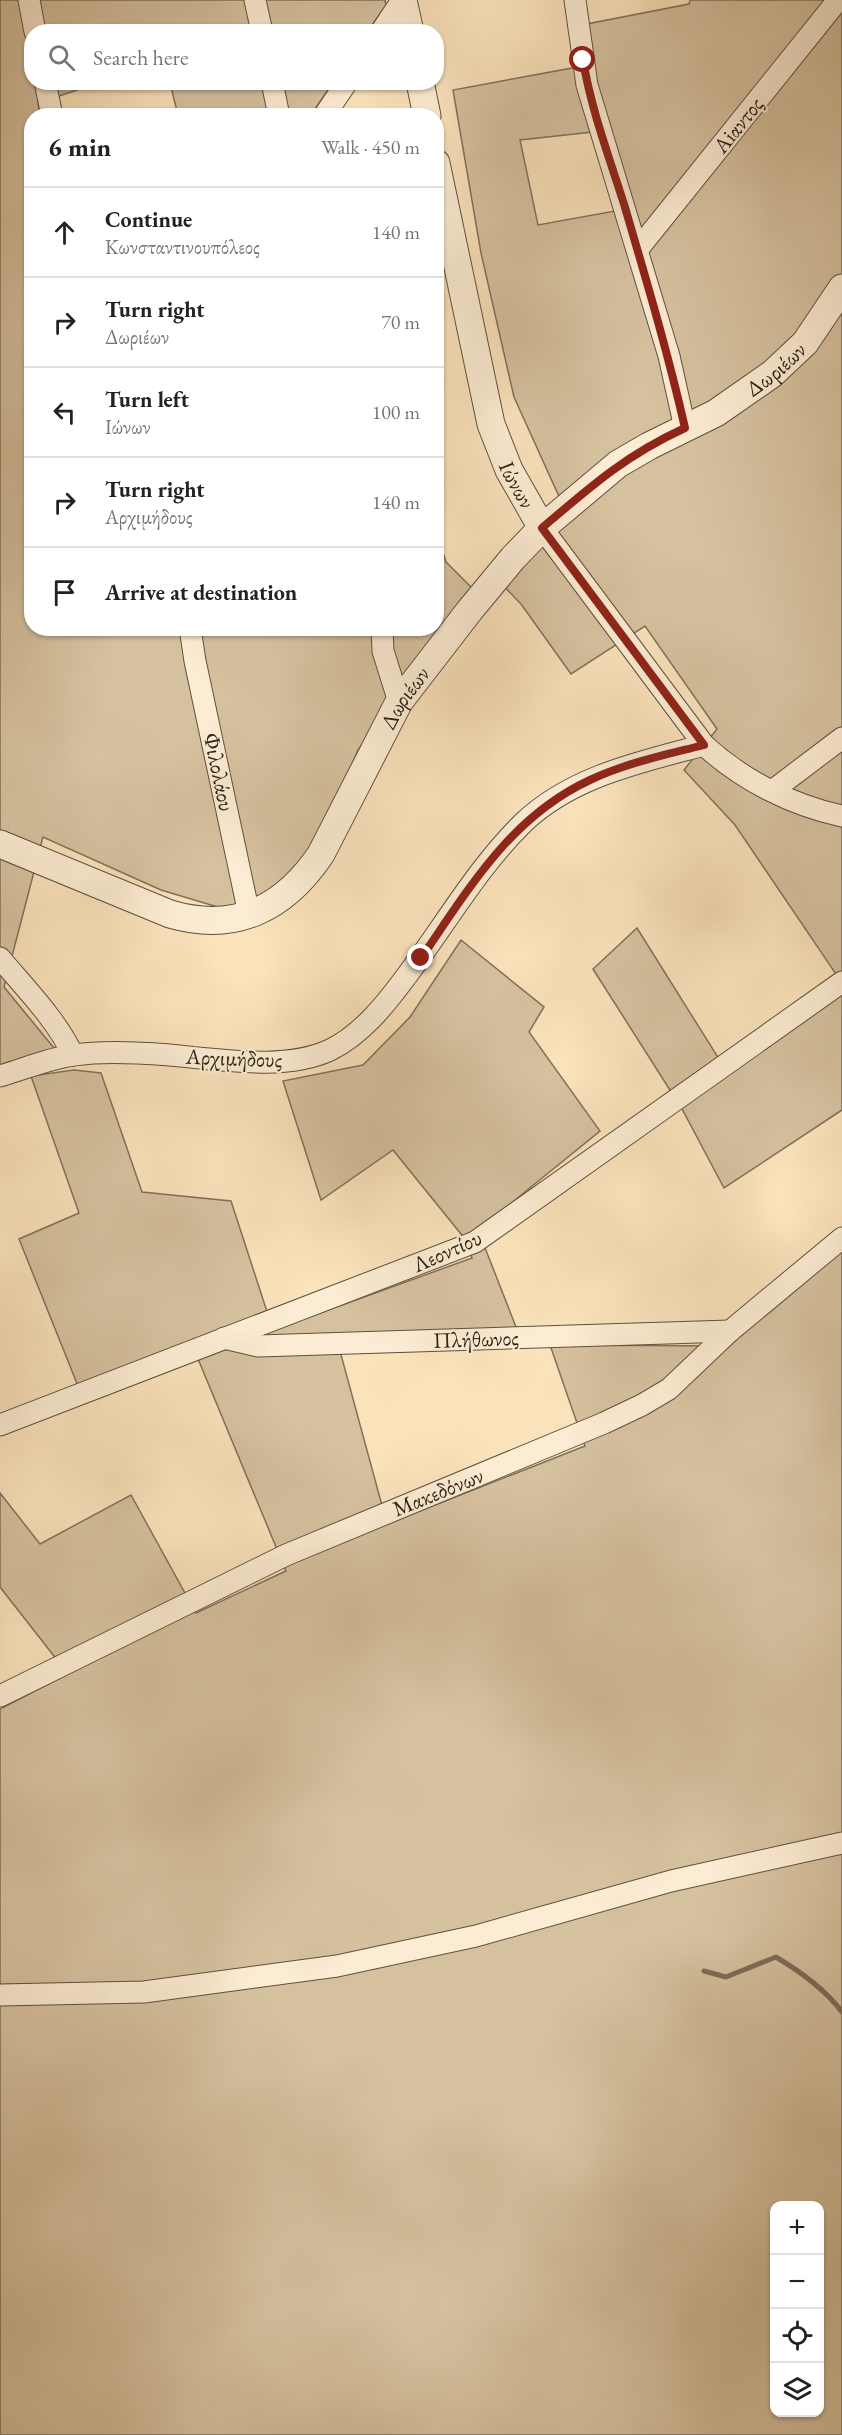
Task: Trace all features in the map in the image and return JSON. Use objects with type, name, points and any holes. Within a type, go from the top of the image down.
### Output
[{"type":"street","points":[[29,0],[34,24]]},
{"type":"street","points":[[255,0],[260,24]]},
{"type":"street","points":[[386,24],[403,0]]},
{"type":"street","points":[[403,0],[408,24]]},
{"type":"street","points":[[575,0],[587,85],[669,356],[685,428]]},
{"type":"street","name":"Aiαντος","points":[[638,249],[838,0]]},
{"type":"street","points":[[47,90],[50,108]]},
{"type":"street","points":[[274,90],[277,108]]},
{"type":"street","points":[[329,108],[342,90]]},
{"type":"street","points":[[422,90],[425,108]]},
{"type":"street","name":"Ιώνων","points":[[444,201],[491,424],[509,470],[542,528],[704,745],[729,766],[772,791],[813,809],[842,816]]},
{"type":"street","name":"Δωριέων","points":[[0,844],[170,914],[190,920],[228,920],[266,908],[283,898],[309,871],[321,854],[399,702],[470,609],[542,528],[618,464],[738,400],[785,363],[805,343],[842,288]]},
{"type":"street","name":"Φιλολάου","points":[[191,636],[249,914]]},
{"type":"street","points":[[382,636],[383,651],[399,702]]},
{"type":"street","points":[[772,791],[842,738]]},
{"type":"street","name":"Αρχιμήδους","points":[[0,1076],[73,1055],[137,1053],[278,1062],[308,1058],[331,1049],[354,1034],[383,1005],[421,958],[491,859],[536,813],[574,788],[604,774],[704,745]]},
{"type":"street","points":[[0,958],[60,1032],[73,1055]]},
{"type":"street","name":"Λεοντίου","points":[[0,1425],[475,1242],[842,982]]},
{"type":"street","name":"Μακεδόνων","points":[[0,1696],[286,1555],[604,1423],[642,1405],[669,1389],[730,1331],[842,1238]]},
{"type":"street","name":"Πλήθωνος","points":[[224,1338],[258,1346],[730,1331]]},
{"type":"street","points":[[0,1995],[144,1992],[337,1966],[476,1936],[671,1881],[842,1843]]},
{"type":"shaded area","points":[[0,0],[385,0],[386,5],[373,24],[24,24],[24,90],[77,90],[38,103],[39,108],[24,108],[24,636],[444,636],[444,556],[446,562],[480,596],[358,750],[316,851],[274,894],[221,908],[161,890],[43,837],[4,987],[54,1048],[53,1056],[0,1070]]},
{"type":"shaded area","points":[[690,0],[842,0],[842,983],[735,825],[684,770],[717,729],[645,626],[571,674],[521,604],[496,578],[561,501],[514,397],[481,253],[453,90],[583,66],[587,24],[689,4]],"holes":[[[611,130],[632,208],[538,225],[520,140]]]},
{"type":"shaded area","points":[[172,90],[328,90],[316,108],[176,108]]},
{"type":"shaded area","points":[[637,928],[729,1075],[842,993],[842,1110],[724,1188],[682,1109],[593,969]]},
{"type":"shaded area","points":[[461,940],[544,1007],[529,1032],[600,1131],[478,1230],[518,1332],[337,1340],[387,1524],[585,1446],[550,1345],[729,1346],[842,1249],[842,2435],[0,2435],[0,1709],[68,1674],[0,1587],[0,1493],[40,1544],[131,1495],[196,1613],[286,1571],[191,1342],[78,1386],[19,1239],[79,1213],[31,1076],[74,1070],[101,1073],[142,1192],[231,1201],[273,1330],[472,1258],[465,1239],[393,1150],[321,1200],[283,1081],[363,1065],[410,1017]]},
{"type":"waterway","points":[[704,1971],[726,1977],[776,1957],[812,1982],[842,2012]]},
{"type":"route","points":[[421,958],[491,859],[523,823],[546,805],[604,774],[632,764],[704,745],[542,528],[618,464],[685,428],[669,356],[602,137],[587,85],[583,60]]}]
